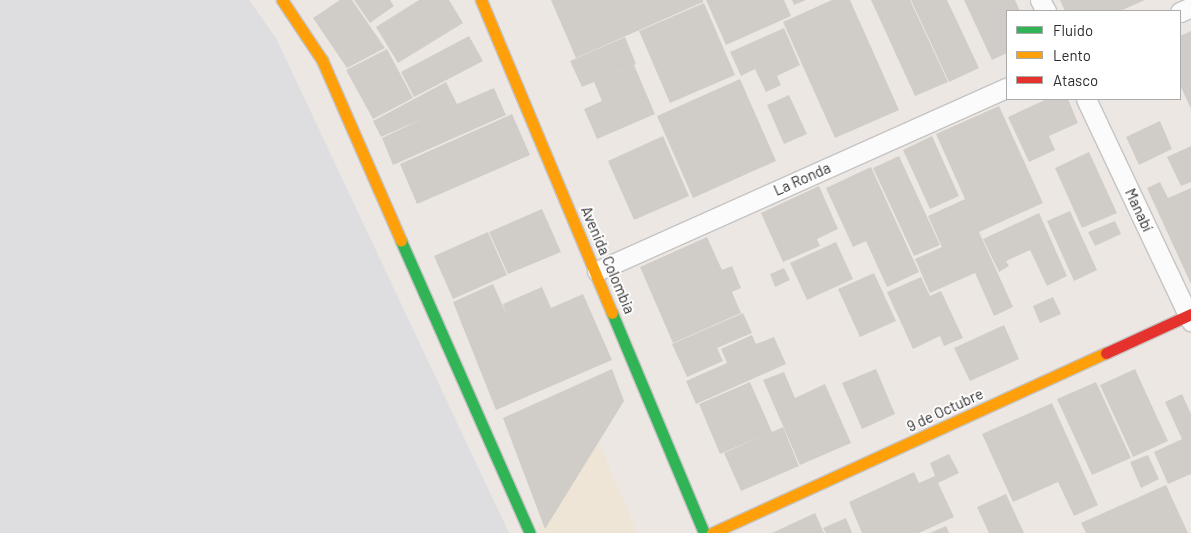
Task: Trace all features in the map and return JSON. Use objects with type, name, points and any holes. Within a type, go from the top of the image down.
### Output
[{"type":"street","points":[[282,0],[322,60],[530,533]]},
{"type":"street","name":"Avenida Colombia","points":[[481,0],[597,271],[704,533]]},
{"type":"street","name":"La Ronda","points":[[597,271],[1006,88]]},
{"type":"street","name":"Manabí","points":[[1086,100],[1190,317]]},
{"type":"street","name":"9 de Octubre","points":[[712,533],[1190,317]]},
{"type":"shaded area","points":[[0,0],[249,0],[276,38],[509,533],[0,533]]},
{"type":"shaded area","points":[[595,434],[637,533],[537,533]]},
{"type":"building","points":[[340,0],[352,0],[385,48],[347,68],[313,18]]},
{"type":"building","points":[[354,0],[390,0],[394,6],[370,23]]},
{"type":"building","points":[[419,0],[449,0],[463,23],[398,63],[376,27]]},
{"type":"building","points":[[551,0],[703,0],[703,2],[576,58]]},
{"type":"building","points":[[706,0],[784,0],[791,16],[726,45]]},
{"type":"building","points":[[792,0],[806,0],[794,5]]},
{"type":"building","points":[[832,0],[850,0],[899,110],[835,138],[783,22]]},
{"type":"building","points":[[871,0],[910,0],[948,82],[915,96]]},
{"type":"building","points":[[911,0],[947,0],[979,68],[949,82]]},
{"type":"building","points":[[964,0],[1015,0],[1020,10],[1006,10],[1006,53],[992,60]]},
{"type":"building","points":[[1060,0],[1145,0],[1122,10],[1065,10]]},
{"type":"building","points":[[704,3],[735,75],[670,103],[639,31]]},
{"type":"building","points":[[784,28],[800,65],[777,76],[781,85],[766,92],[755,69],[741,76],[730,52]]},
{"type":"building","points":[[1191,31],[1191,109],[1181,87],[1181,36]]},
{"type":"building","points":[[469,36],[483,61],[414,97],[401,72]]},
{"type":"building","points":[[625,37],[636,64],[598,80],[634,65],[655,114],[597,139],[584,109],[602,101],[594,82],[582,87],[570,61]]},
{"type":"building","points":[[387,49],[413,98],[373,119],[346,70]]},
{"type":"building","points":[[740,79],[776,161],[693,198],[657,116]]},
{"type":"building","points":[[446,82],[457,104],[494,88],[506,115],[393,165],[382,138],[424,118],[381,137],[373,121]]},
{"type":"building","points":[[789,95],[807,134],[784,144],[767,105]]},
{"type":"building","points":[[1045,100],[1068,100],[1078,123],[1049,136],[1055,150],[1029,162],[1008,117]]},
{"type":"building","points":[[999,106],[1043,203],[979,232],[1013,307],[994,316],[975,273],[930,293],[915,259],[942,247],[928,216],[965,199],[936,134]]},
{"type":"building","points":[[512,114],[530,155],[417,204],[400,164]]},
{"type":"building","points":[[1160,121],[1172,149],[1139,165],[1126,137]]},
{"type":"building","points":[[663,136],[689,196],[634,220],[608,161]]},
{"type":"building","points":[[932,136],[959,196],[930,209],[903,150]]},
{"type":"building","points":[[1191,146],[1191,182],[1181,186],[1167,157]]},
{"type":"building","points":[[1089,152],[1117,213],[1082,228],[1055,168]]},
{"type":"building","points":[[899,156],[940,245],[914,256],[873,168]]},
{"type":"building","points":[[871,167],[919,272],[887,287],[866,241],[853,247],[826,188]]},
{"type":"building","points":[[1160,182],[1168,198],[1191,188],[1191,284],[1147,188]]},
{"type":"building","points":[[819,186],[838,229],[817,239],[820,246],[783,262],[761,213]]},
{"type":"building","points":[[542,209],[561,252],[508,274],[489,232]]},
{"type":"building","points":[[1070,211],[1097,270],[1074,281],[1047,221]]},
{"type":"building","points":[[1039,213],[1067,276],[1047,286],[1030,250],[1006,261],[1009,266],[999,272],[983,239]]},
{"type":"building","points":[[1115,221],[1121,234],[1095,246],[1088,232]]},
{"type":"building","points":[[488,232],[507,275],[453,299],[434,256]]},
{"type":"building","points":[[707,237],[722,270],[732,266],[741,288],[732,292],[741,313],[673,343],[640,267]]},
{"type":"building","points":[[836,242],[853,279],[807,300],[790,263]]},
{"type":"building","points":[[784,268],[790,280],[775,287],[770,274]]},
{"type":"building","points":[[874,273],[896,321],[860,337],[838,289]]},
{"type":"building","points":[[921,277],[930,296],[941,291],[963,338],[944,346],[940,336],[913,349],[887,292]]},
{"type":"building","points":[[493,284],[506,313],[503,304],[542,287],[551,308],[583,294],[612,360],[496,410],[453,302]]},
{"type":"building","points":[[1053,297],[1061,314],[1040,323],[1033,306]]},
{"type":"building","points":[[743,313],[752,333],[717,348],[723,361],[687,377],[672,344]]},
{"type":"building","points":[[1004,325],[1019,359],[970,381],[954,348]]},
{"type":"building","points":[[752,335],[756,344],[774,337],[786,364],[696,404],[686,381],[727,363],[721,349]]},
{"type":"building","points":[[612,369],[624,401],[545,529],[503,418]]},
{"type":"building","points":[[876,369],[895,414],[862,429],[842,383]]},
{"type":"building","points":[[1135,369],[1168,441],[1133,457],[1100,385]]},
{"type":"building","points":[[784,372],[795,398],[825,384],[851,443],[800,465],[763,380]]},
{"type":"building","points":[[750,382],[772,432],[783,427],[799,466],[741,491],[724,453],[769,433],[720,454],[699,404]]},
{"type":"building","points":[[1096,382],[1131,458],[1092,475],[1057,399]]},
{"type":"building","points":[[1182,394],[1191,414],[1191,474],[1168,484],[1154,452],[1182,439],[1165,402]]},
{"type":"building","points":[[1052,403],[1098,505],[1074,516],[1058,482],[1013,502],[982,434]]},
{"type":"building","points":[[949,454],[959,473],[938,483],[954,517],[919,533],[862,533],[849,502],[914,472],[919,483],[935,476],[930,463]]},
{"type":"building","points":[[1148,455],[1159,479],[1141,488],[1130,462]]},
{"type":"building","points":[[1166,485],[1188,533],[1086,533],[1081,523]]},
{"type":"building","points":[[1006,494],[1024,533],[989,533],[977,507]]},
{"type":"building","points":[[815,513],[824,533],[772,533]]},
{"type":"building","points":[[846,518],[852,533],[826,533],[823,528]]},
{"type":"building","points":[[946,526],[949,533],[930,533]]},
{"type":"traffic: fast","points":[[401,241],[530,533]]},
{"type":"traffic: fast","points":[[612,313],[704,533]]},
{"type":"traffic: slow","points":[[282,0],[322,60],[401,241]]},
{"type":"traffic: slow","points":[[481,0],[612,313]]},
{"type":"traffic: slow","points":[[712,533],[1106,353]]},
{"type":"traffic: jam","points":[[1106,353],[1191,314]]}]
